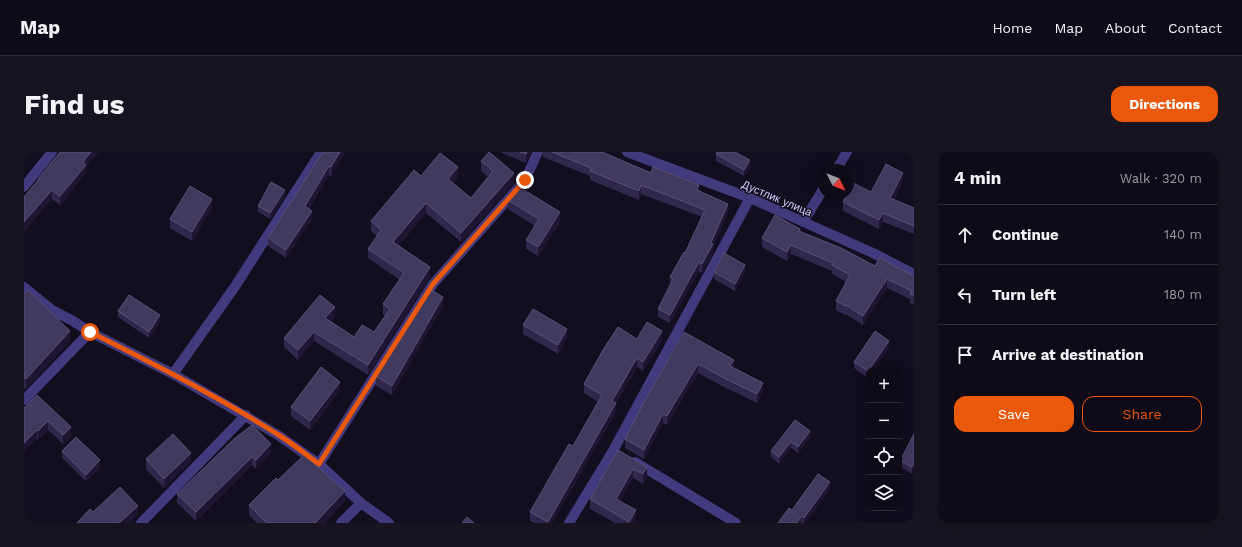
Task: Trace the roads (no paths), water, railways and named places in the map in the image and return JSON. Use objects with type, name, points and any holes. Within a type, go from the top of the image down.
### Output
[{"type":"street","points":[[24,186],[52,152]]},
{"type":"street","points":[[173,374],[234,288],[320,152]]},
{"type":"street","points":[[319,464],[433,284],[525,180],[538,152]]},
{"type":"street","name":"Дустлик улица","points":[[627,152],[750,198],[873,253],[914,274]]},
{"type":"street","points":[[840,164],[847,152]]},
{"type":"street","points":[[569,523],[620,453],[750,198]]},
{"type":"street","points":[[803,222],[818,198]]},
{"type":"street","points":[[24,287],[52,310],[90,332],[173,374],[278,434],[319,464],[362,503],[389,523]]},
{"type":"street","points":[[24,400],[90,332]]},
{"type":"street","points":[[141,523],[246,415]]},
{"type":"street","points":[[620,453],[736,523]]},
{"type":"street","points":[[341,523],[362,503]]}]
